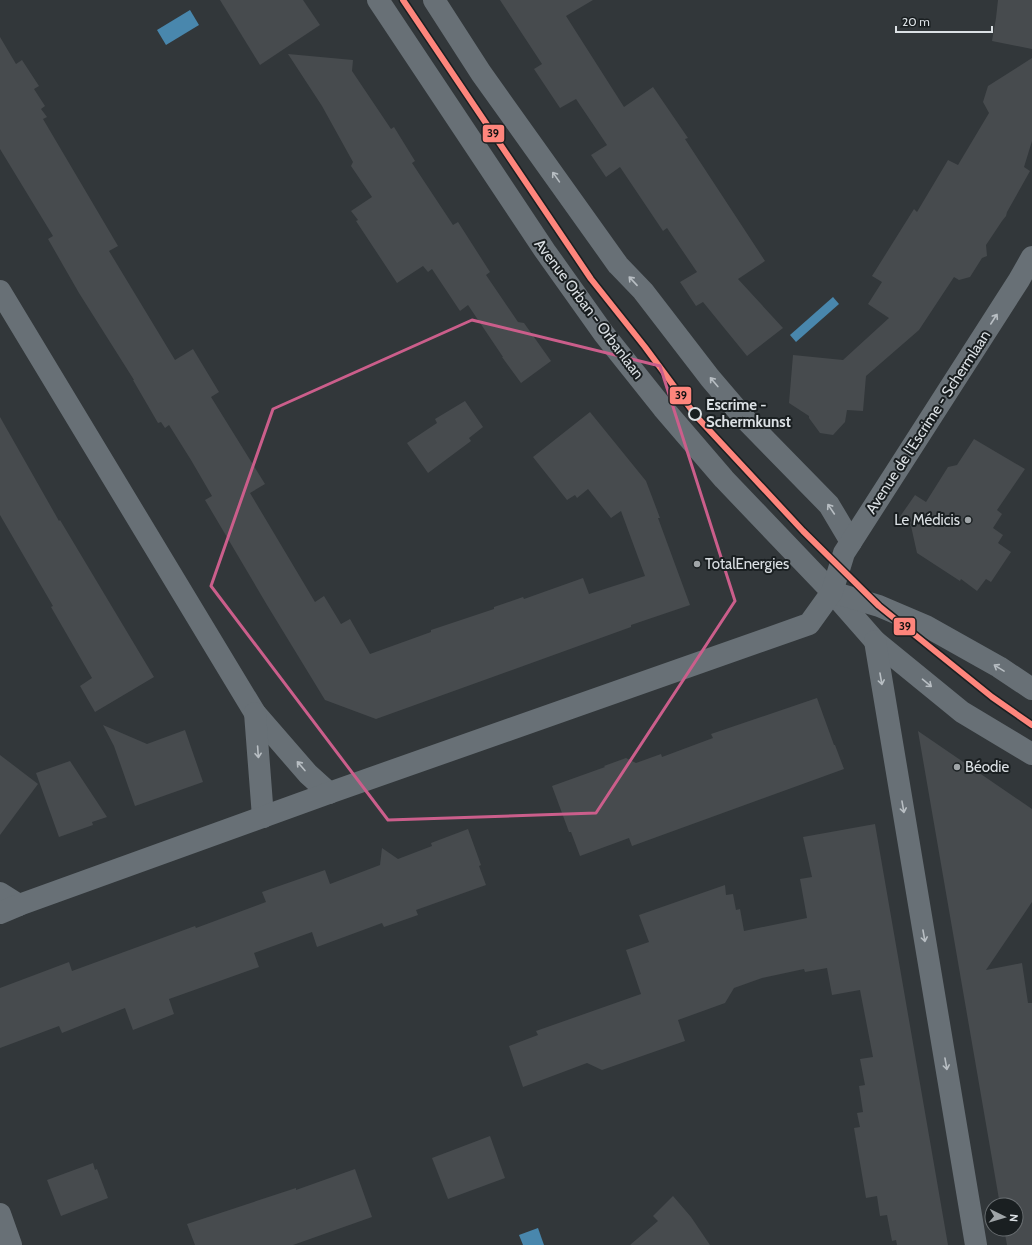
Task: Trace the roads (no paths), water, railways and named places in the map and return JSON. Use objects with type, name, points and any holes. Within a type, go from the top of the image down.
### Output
[{"type":"street","name":"Avenue Orban - Orbanlaan","points":[[378,0],[544,251],[604,334],[663,408],[724,479],[832,592],[875,641],[962,712],[1032,754]]},
{"type":"street","points":[[434,0],[482,73],[618,265],[643,291],[710,378],[745,419],[829,505],[851,542]]},
{"type":"street","name":"Avenue de l'Escrime - Schermlaan","points":[[10,909],[329,793],[809,624],[832,592],[844,553],[1019,280],[1032,256]]},
{"type":"street","points":[[0,290],[255,713],[308,774],[329,793]]},
{"type":"street","name":"Avenue Orban - Orbanlaan","points":[[832,592],[879,606],[926,626],[999,667],[1032,689]]},
{"type":"street","points":[[875,641],[976,1245]]},
{"type":"street","points":[[255,713],[263,818]]},
{"type":"street","points":[[0,893],[10,909]]},
{"type":"street","points":[[0,1214],[11,1245]]},
{"type":"water","points":[[190,10],[199,25],[166,45],[157,30]]},
{"type":"water","points":[[833,297],[839,304],[796,342],[790,335]]},
{"type":"water","points":[[538,1228],[544,1245],[523,1245],[519,1235]]},
{"type":"place","name":"Escrime - Schermkunst","points":[[695,414]]},
{"type":"place","name":"Le Médicis","points":[[968,520]]},
{"type":"place","name":"TotalEnergies","points":[[697,564]]},
{"type":"place","name":"Béodie","points":[[957,767]]}]
